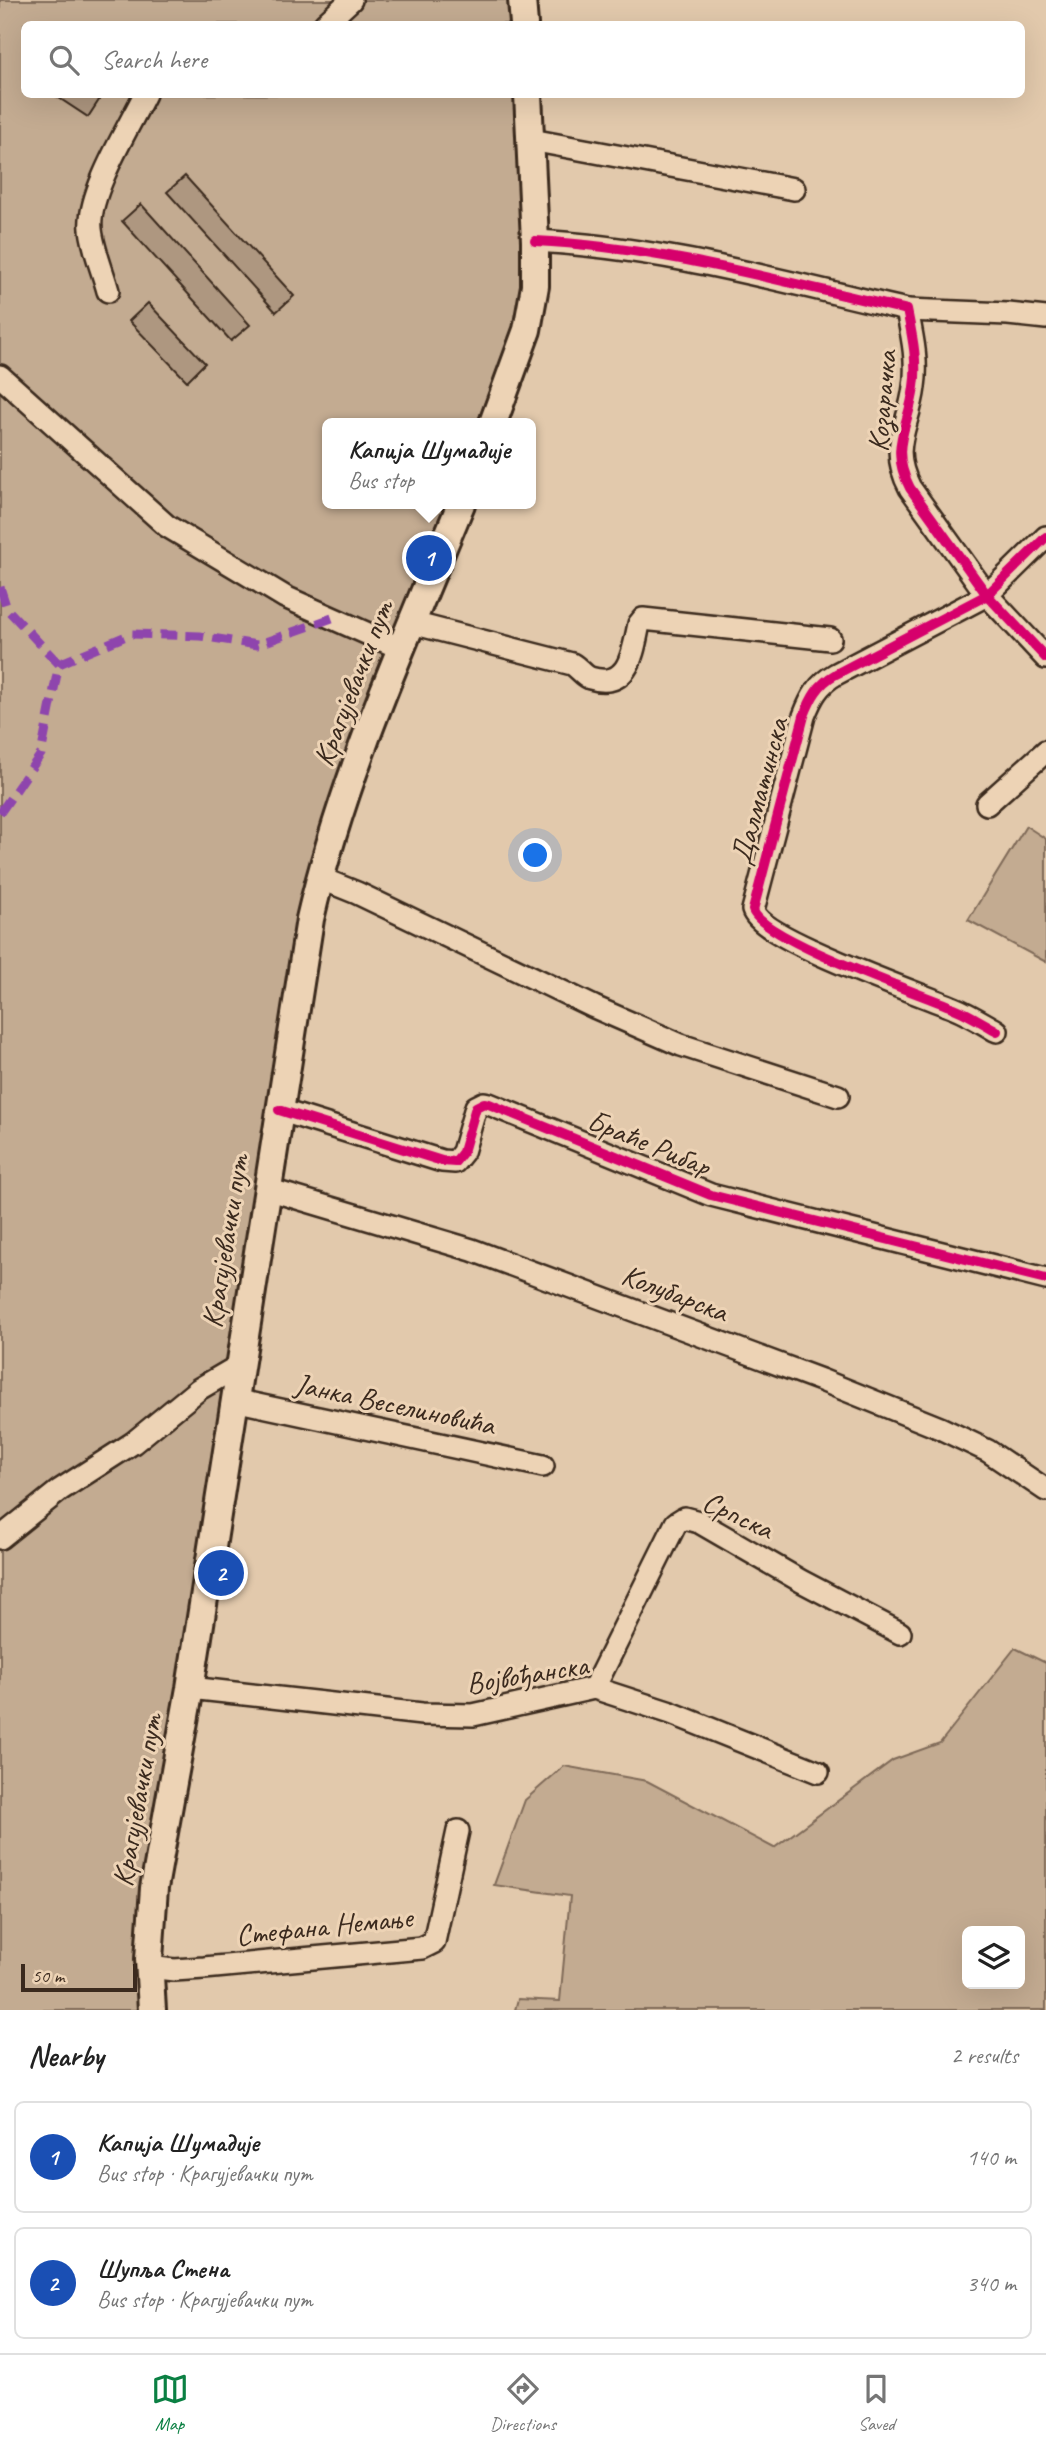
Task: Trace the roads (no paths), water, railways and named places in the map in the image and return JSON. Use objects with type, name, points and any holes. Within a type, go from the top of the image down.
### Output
[{"type":"main road","points":[[522,0],[524,21]]},
{"type":"main road","points":[[495,418],[527,330],[535,286],[528,98]]},
{"type":"main road","name":"Крагујевачки пут","points":[[152,2010],[149,1966],[154,1888],[190,1688],[310,919],[327,848],[350,782],[459,509]]},
{"type":"street","points":[[328,21],[351,0]]},
{"type":"street","points":[[108,291],[91,229],[93,206],[102,180],[143,98]]},
{"type":"street","points":[[531,140],[794,188]]},
{"type":"street","name":"Козарачка","points":[[535,241],[607,246],[703,263],[906,310],[914,346],[915,386],[900,443],[901,470],[910,488],[987,594],[1046,658]]},
{"type":"street","points":[[906,310],[1046,318]]},
{"type":"street","points":[[0,376],[167,526],[285,597],[402,649]]},
{"type":"street","name":"Далматинска","points":[[997,1031],[957,1009],[820,954],[760,920],[753,910],[804,716],[813,694],[836,674],[987,594],[1046,537]]},
{"type":"street","points":[[412,623],[572,664],[585,675],[603,680],[617,676],[628,667],[643,618],[830,639]]},
{"type":"street","points":[[987,804],[1046,751]]},
{"type":"street","points":[[320,878],[681,1045],[838,1097]]},
{"type":"street","name":"Браће Рибар","points":[[279,1110],[442,1161],[454,1162],[463,1152],[475,1107],[489,1104],[711,1195],[1046,1279]]},
{"type":"street","name":"Колубарска","points":[[267,1189],[472,1250],[821,1380],[940,1428],[988,1451],[1046,1490]]},
{"type":"street","points":[[0,1538],[60,1490],[134,1443],[199,1388],[240,1365]]},
{"type":"street","name":"Јанка Веселиновића","points":[[234,1399],[543,1466]]},
{"type":"street","name":"Српска","points":[[594,1688],[676,1523],[684,1518],[699,1522],[801,1581],[900,1633]]},
{"type":"street","name":"Војвођанска","points":[[190,1688],[422,1714],[473,1716],[594,1688],[671,1713],[818,1772]]},
{"type":"street","name":"Стефана Немање","points":[[149,1966],[184,1970],[422,1948],[434,1942],[439,1926],[458,1831]]},
{"type":"place","name":"Капија Шумадије","points":[[429,558]]},
{"type":"place","name":"Шупља Стена","points":[[221,1573]]}]
